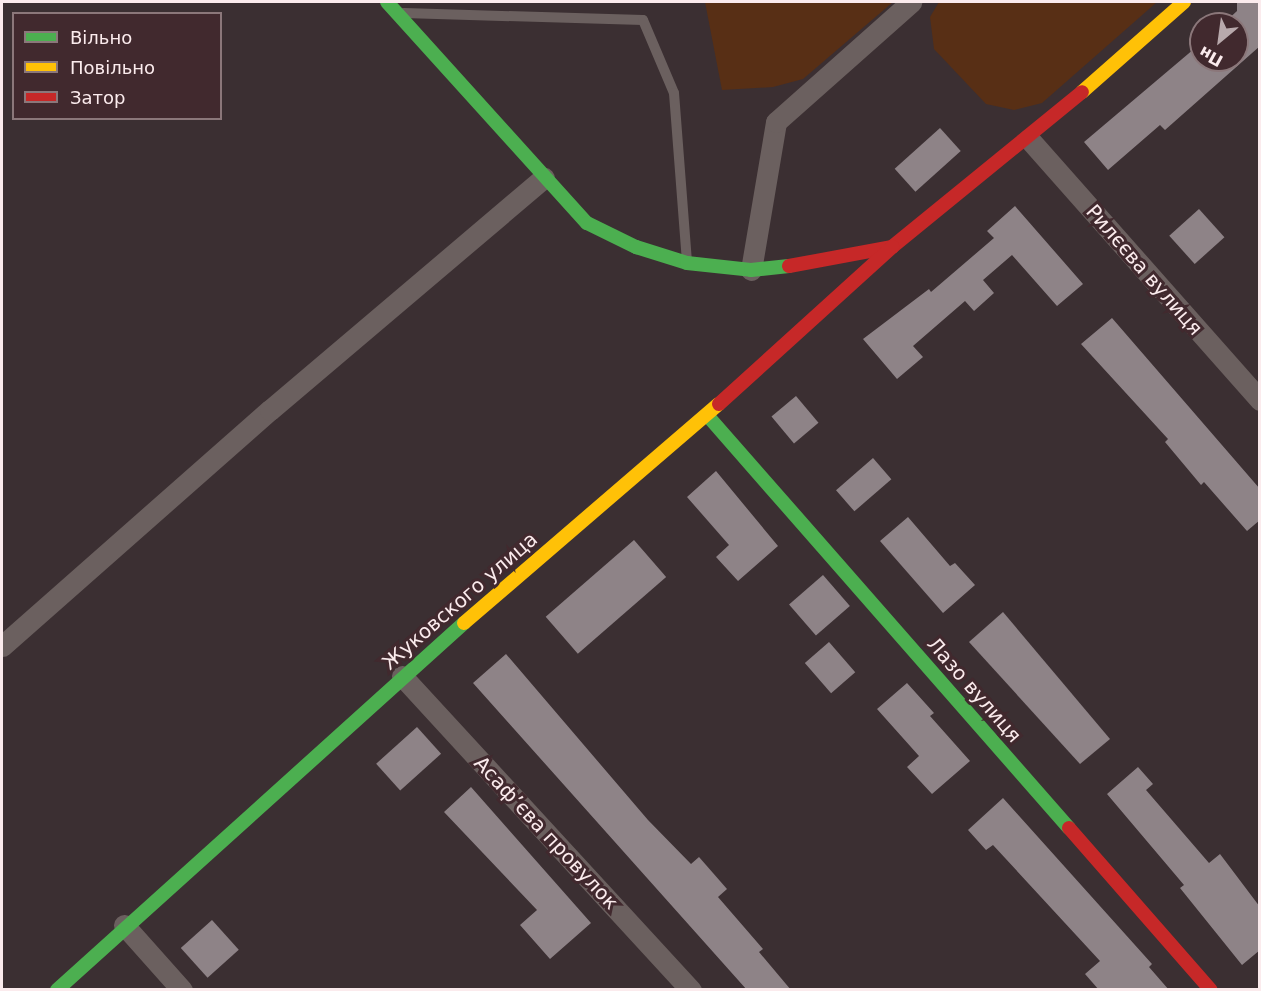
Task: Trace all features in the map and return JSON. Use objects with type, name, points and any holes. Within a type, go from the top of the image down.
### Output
[{"type":"street","points":[[387,2],[587,223],[636,247],[687,263],[751,270],[821,262],[892,247]]},
{"type":"street","points":[[751,270],[776,122],[911,2]]},
{"type":"street","name":"Жуковского улица","points":[[57,990],[124,925],[402,676],[707,415],[892,247],[1029,139],[1185,2]]},
{"type":"street","name":"Рилєєва вулиця","points":[[1029,139],[1260,400]]},
{"type":"street","points":[[2,646],[270,410],[544,178]]},
{"type":"street","name":"Лазо вулиця","points":[[707,415],[1211,990]]},
{"type":"street","name":"Асаф’єва провулок","points":[[402,676],[691,990]]},
{"type":"street","points":[[124,925],[182,990]]},
{"type":"lane","points":[[397,13],[643,20],[674,93],[687,263]]},
{"type":"shaded area","points":[[705,2],[893,2],[803,79],[773,87],[722,90]]},
{"type":"shaded area","points":[[939,2],[1157,2],[1042,103],[1014,110],[986,104],[934,49],[930,17]]},
{"type":"building","points":[[1237,2],[1260,2],[1260,46],[1249,56],[1249,12],[1237,11]]},
{"type":"building","points":[[1189,53],[1189,72],[1231,72],[1165,130],[1160,125],[1108,170],[1084,142]]},
{"type":"building","points":[[940,128],[961,151],[915,192],[895,169]]},
{"type":"building","points":[[1015,206],[1083,284],[1057,306],[1012,255],[983,280],[994,293],[974,311],[965,301],[913,346],[923,357],[897,379],[863,339],[929,289],[931,292],[994,238],[987,231]]},
{"type":"building","points":[[1199,209],[1224,237],[1195,264],[1169,236]]},
{"type":"building","points":[[1112,318],[1260,489],[1260,520],[1247,531],[1204,482],[1201,485],[1165,442],[1168,439],[1081,344]]},
{"type":"building","points":[[796,396],[818,423],[794,443],[771,417]]},
{"type":"building","points":[[873,458],[891,479],[854,511],[836,490]]},
{"type":"building","points":[[716,471],[778,546],[738,581],[716,557],[729,545],[687,497]]},
{"type":"building","points":[[908,517],[950,566],[955,563],[975,585],[943,613],[880,541]]},
{"type":"building","points":[[634,540],[666,577],[578,654],[546,617]]},
{"type":"building","points":[[823,575],[850,606],[816,635],[789,605]]},
{"type":"building","points":[[1003,612],[1110,739],[1080,764],[969,642]]},
{"type":"building","points":[[829,642],[855,672],[831,693],[805,663]]},
{"type":"building","points":[[506,654],[648,820],[691,864],[699,857],[727,889],[718,897],[763,949],[759,952],[791,990],[747,990],[473,683]]},
{"type":"building","points":[[907,683],[934,713],[930,716],[970,761],[932,794],[907,767],[919,756],[877,709]]},
{"type":"building","points":[[417,727],[441,754],[400,791],[376,764]]},
{"type":"building","points":[[1138,767],[1153,784],[1146,790],[1209,863],[1220,854],[1260,907],[1260,950],[1242,965],[1180,888],[1184,885],[1107,794]]},
{"type":"building","points":[[471,787],[591,923],[550,959],[520,925],[537,910],[444,812]]},
{"type":"building","points":[[1003,798],[1152,964],[1149,967],[1169,990],[1099,990],[1085,974],[1100,961],[993,845],[986,850],[968,830]]},
{"type":"building","points":[[212,920],[239,950],[208,978],[181,948]]},
{"type":"traffic: fast","points":[[387,2],[587,223],[636,247],[687,263],[751,270],[789,266]]},
{"type":"traffic: fast","points":[[707,415],[1069,828]]},
{"type":"traffic: fast","points":[[57,990],[464,623]]},
{"type":"traffic: slow","points":[[1082,92],[1184,2]]},
{"type":"traffic: slow","points":[[464,623],[719,404]]},
{"type":"traffic: jam","points":[[789,266],[892,247],[1082,92]]},
{"type":"traffic: jam","points":[[719,404],[892,247]]},
{"type":"traffic: jam","points":[[1069,828],[1211,990]]}]
